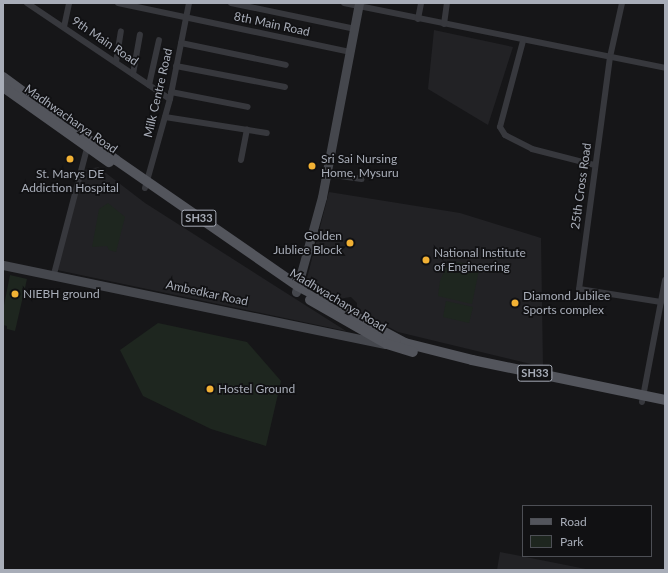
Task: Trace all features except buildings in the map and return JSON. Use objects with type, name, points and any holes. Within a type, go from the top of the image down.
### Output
[{"type":"main road","name":"SH33","points":[[3,76],[88,143],[146,185],[297,289],[405,343]]},
{"type":"main road","name":"Madhwacharya Road","points":[[3,87],[88,143]]},
{"type":"main road","name":"Madhwacharya Road","points":[[297,289],[387,344],[420,354],[643,399],[665,400]]},
{"type":"main road","name":"Madhwacharya Road","points":[[405,343],[444,354],[643,399],[665,407]]},
{"type":"street","name":"9th Main Road","points":[[27,3],[149,85],[170,96]]},
{"type":"street","points":[[64,27],[69,3]]},
{"type":"street","name":"8th Main Road","points":[[118,3],[351,52]]},
{"type":"street","name":"Milk Centre Road","points":[[146,185],[170,96],[189,3]]},
{"type":"street","points":[[231,3],[355,30]]},
{"type":"street","points":[[344,3],[376,6],[418,19],[665,68]]},
{"type":"street","points":[[418,19],[421,3]]},
{"type":"street","points":[[444,24],[447,3]]},
{"type":"street","name":"25th Cross Road","points":[[622,3],[610,56],[579,289],[661,302]]},
{"type":"street","points":[[297,289],[326,174],[359,5]]},
{"type":"street","points":[[116,62],[122,31]]},
{"type":"street","points":[[133,74],[140,35]]},
{"type":"street","points":[[149,85],[159,40]]},
{"type":"street","points":[[523,41],[500,127],[505,135],[532,149],[595,165]]},
{"type":"street","points":[[181,43],[286,65]]},
{"type":"street","points":[[176,66],[285,87]]},
{"type":"street","points":[[170,96],[248,107]]},
{"type":"street","points":[[165,117],[267,133]]},
{"type":"street","points":[[241,160],[247,130]]},
{"type":"street","points":[[54,274],[88,143]]},
{"type":"street","points":[[326,174],[362,179]]},
{"type":"street","name":"Ambedkar Road","points":[[3,264],[387,344],[405,343]]},
{"type":"street","points":[[643,399],[665,280]]},
{"type":"shaded area","points":[[434,30],[513,47],[488,125],[428,89]]},
{"type":"shaded area","points":[[98,167],[145,203],[346,331],[57,270],[80,171]]},
{"type":"shaded area","name":"National Institute of Engineering","points":[[329,192],[460,213],[541,238],[543,367],[398,332],[357,310],[357,303],[351,297],[338,299],[306,282]]},
{"type":"shaded area","points":[[500,552],[591,570],[497,570]]},
{"type":"green space","points":[[108,203],[125,217],[116,252],[109,250],[107,246],[92,247],[99,209]]},
{"type":"green space","points":[[449,261],[480,265],[472,304],[438,296],[440,281]]},
{"type":"green space","name":"NIEBH ground","points":[[10,275],[27,279],[15,331],[7,329],[7,326],[3,325],[3,310]]},
{"type":"green space","points":[[446,301],[473,307],[469,323],[443,317]]},
{"type":"green space","name":"Hostel Ground","points":[[158,323],[247,342],[281,381],[266,446],[211,429],[143,396],[120,350]]},
{"type":"place","name":"St. Marys DE Addiction Hospital","points":[[70,159]]},
{"type":"place","name":"Sri Sai Nursing Home, Mysuru","points":[[312,166]]},
{"type":"place","name":"Golden Jubliee Block","points":[[350,243]]},
{"type":"place","name":"National Institute of Engineering","points":[[426,260]]},
{"type":"place","name":"NIEBH ground","points":[[15,294]]},
{"type":"place","name":"Diamond Jubilee Sports complex","points":[[515,303]]},
{"type":"place","name":"Hostel Ground","points":[[210,389]]}]
